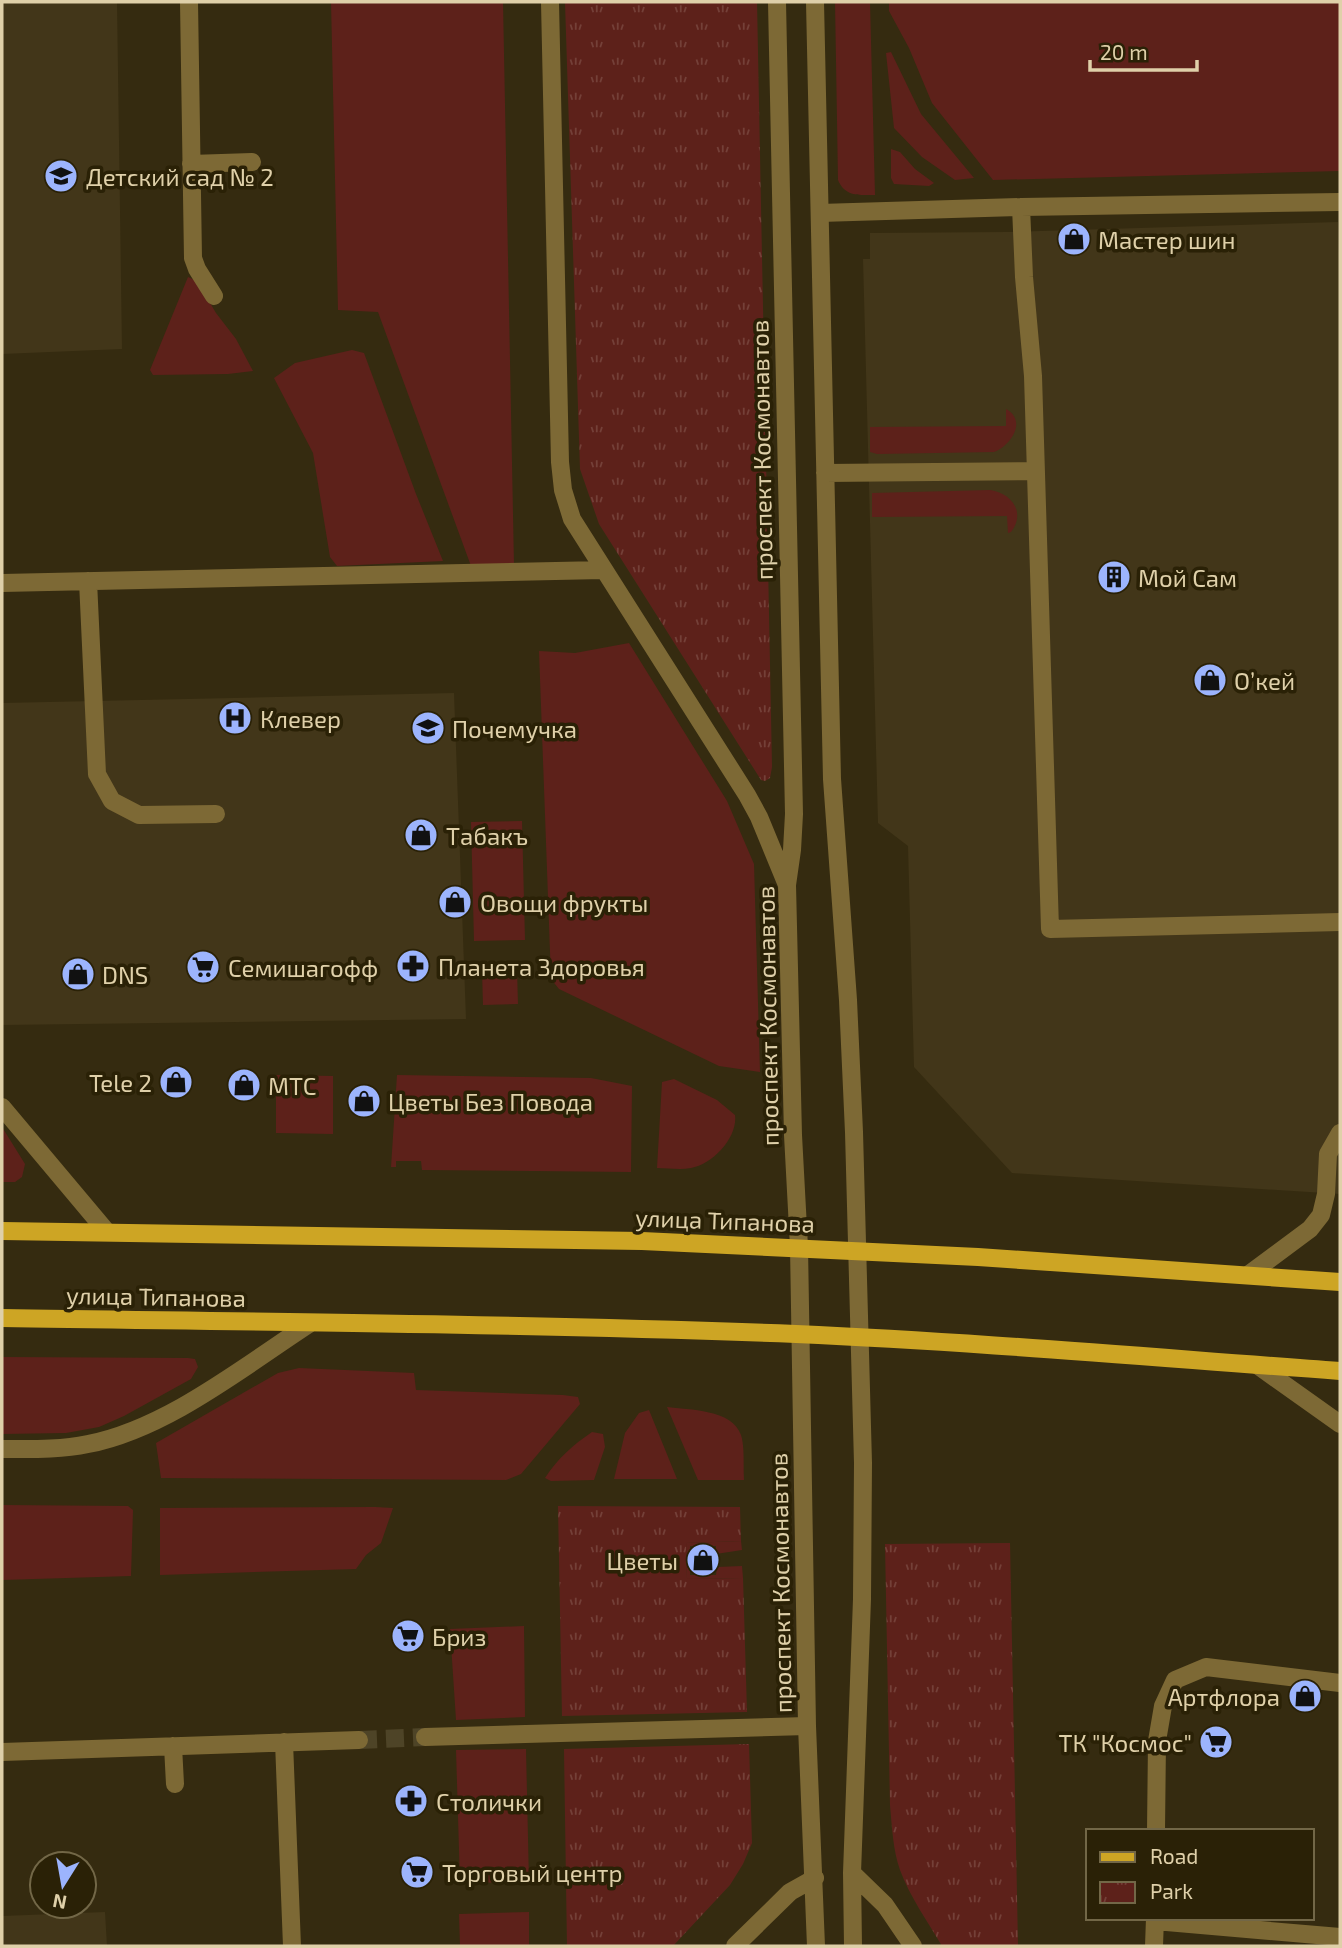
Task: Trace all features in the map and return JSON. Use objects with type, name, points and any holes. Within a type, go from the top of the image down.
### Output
[{"type":"main road","name":"улица Типанова","points":[[2,1231],[642,1241],[799,1247],[1340,1282]]},
{"type":"main road","name":"улица Типанова","points":[[2,1318],[627,1328],[799,1334],[1340,1371]]},
{"type":"street","points":[[188,2],[193,258],[214,296]]},
{"type":"street","points":[[550,2],[560,462],[563,490],[572,519],[747,795],[787,885]]},
{"type":"street","name":"проспект Космонавтов","points":[[776,2],[794,814],[787,885],[793,1135],[799,1247],[807,1727],[816,1946]]},
{"type":"street","points":[[815,2],[832,779],[849,1013],[863,1463],[863,1586],[852,1873],[853,1946]]},
{"type":"street","points":[[191,164],[252,162]]},
{"type":"street","points":[[820,213],[1340,202]]},
{"type":"street","points":[[1021,207],[1033,376],[1050,929],[1340,922]]},
{"type":"street","points":[[825,473],[1036,471]]},
{"type":"street","points":[[2,583],[603,570]]},
{"type":"street","points":[[88,581],[97,774],[112,801],[139,815],[216,814]]},
{"type":"street","points":[[2,1107],[107,1232]]},
{"type":"street","points":[[1248,1275],[1310,1229],[1321,1215],[1326,1194],[1328,1154],[1340,1133]]},
{"type":"street","points":[[2,1449],[86,1445],[126,1433],[184,1406],[309,1324]]},
{"type":"street","points":[[1257,1365],[1340,1424]]},
{"type":"street","points":[[1156,1829],[1157,1741],[1163,1706],[1175,1680],[1206,1667],[1340,1683]]},
{"type":"street","points":[[425,1737],[807,1727]]},
{"type":"street","points":[[2,1752],[359,1740]]},
{"type":"street","points":[[284,1742],[292,1946]]},
{"type":"street","points":[[173,1746],[175,1784]]},
{"type":"street","points":[[852,1873],[885,1905],[913,1946]]},
{"type":"street","points":[[735,1946],[790,1892],[815,1878]]},
{"type":"street","points":[[1154,1946],[1155,1920],[1340,1937]]},
{"type":"shaded area","name":"Детский сад № 2","points":[[2,2],[117,2],[122,349],[2,354]]},
{"type":"shaded area","points":[[1338,222],[1340,1194],[1012,1173],[914,1067],[908,846],[878,823],[863,259],[870,259],[870,233],[1007,232]]},
{"type":"shaded area","points":[[454,693],[466,1019],[2,1025],[2,703]]},
{"type":"shaded area","points":[[98,1912],[105,1912],[107,1946],[2,1946],[2,1916],[28,1915],[28,1920],[98,1920]]},
{"type":"green space","points":[[331,2],[503,2],[514,565],[471,566],[378,312],[338,310]]},
{"type":"green space","points":[[565,2],[757,2],[772,767],[770,778],[765,781],[761,780],[599,524],[580,469]]},
{"type":"green space","points":[[835,2],[870,2],[875,195],[858,195],[844,190],[838,180]]},
{"type":"green space","points":[[889,2],[1340,2],[1340,171],[993,180],[932,103],[909,48],[889,11]]},
{"type":"green space","points":[[891,52],[921,114],[974,178],[955,180],[922,157],[894,128],[886,53]]},
{"type":"green space","points":[[891,149],[900,152],[915,169],[934,183],[929,186],[894,184],[891,178]]},
{"type":"green space","points":[[188,277],[197,281],[236,339],[253,371],[153,375],[150,370]]},
{"type":"green space","points":[[352,350],[364,353],[443,561],[337,566],[330,557],[313,453],[274,378],[295,363]]},
{"type":"green space","points":[[1006,409],[1016,420],[1016,426],[1011,439],[994,452],[870,452],[870,427],[1006,426]]},
{"type":"green space","points":[[990,490],[1005,495],[1017,511],[1011,532],[1008,533],[1007,516],[872,517],[872,493]]},
{"type":"green space","points":[[629,643],[727,801],[754,864],[760,1072],[719,1066],[559,989],[551,979],[539,651],[575,653]]},
{"type":"green space","points":[[522,821],[525,940],[474,941],[471,822]]},
{"type":"green space","points":[[517,970],[518,1004],[483,1005],[482,971]]},
{"type":"green space","points":[[276,1075],[333,1076],[333,1134],[276,1133]]},
{"type":"green space","points":[[397,1075],[591,1078],[632,1086],[631,1172],[422,1170],[421,1161],[396,1161],[396,1167],[391,1167]]},
{"type":"green space","points":[[674,1079],[717,1100],[735,1115],[732,1132],[722,1148],[708,1161],[687,1169],[657,1168],[662,1082]]},
{"type":"green space","points":[[2,1127],[25,1164],[22,1177],[15,1182],[2,1182]]},
{"type":"green space","points":[[2,1357],[188,1358],[195,1359],[198,1367],[191,1379],[99,1427],[66,1433],[2,1434]]},
{"type":"green space","points":[[299,1368],[414,1373],[416,1390],[563,1395],[578,1397],[580,1404],[521,1474],[506,1480],[161,1478],[156,1443],[278,1373]]},
{"type":"green space","points":[[667,1407],[709,1412],[729,1420],[736,1426],[742,1440],[744,1480],[698,1480]]},
{"type":"green space","points":[[649,1410],[677,1479],[614,1479],[625,1433],[639,1413]]},
{"type":"green space","points":[[592,1432],[603,1434],[605,1447],[594,1480],[551,1481],[545,1478],[566,1452]]},
{"type":"green space","points":[[2,1505],[128,1506],[133,1510],[131,1576],[2,1580]]},
{"type":"green space","points":[[558,1506],[740,1507],[741,1541],[686,1543],[687,1579],[743,1578],[747,1712],[562,1716]]},
{"type":"green space","points":[[160,1508],[393,1508],[381,1543],[366,1555],[356,1569],[160,1575]]},
{"type":"green space","points":[[741,1541],[742,1550],[716,1554],[716,1546],[690,1546],[690,1575],[716,1575],[717,1567],[742,1566],[743,1578],[687,1579],[686,1543]]},
{"type":"green space","points":[[1010,1543],[1018,1946],[942,1946],[904,1880],[893,1838],[890,1805],[885,1544]]},
{"type":"green space","points":[[524,1626],[525,1717],[456,1720],[450,1629]]},
{"type":"green space","points":[[749,1744],[752,1843],[730,1885],[673,1946],[567,1946],[564,1749]]},
{"type":"green space","points":[[526,1749],[529,1882],[460,1883],[456,1750]]},
{"type":"green space","points":[[529,1912],[529,1946],[460,1946],[459,1914]]},
{"type":"tunnel","points":[[359,1740],[425,1737]]},
{"type":"place","name":"Детский сад № 2","points":[[61,176]]},
{"type":"place","name":"Мастер шин","points":[[1074,239]]},
{"type":"place","name":"Мой Сам","points":[[1114,577]]},
{"type":"place","name":"О’кей","points":[[1210,680]]},
{"type":"place","name":"Клевер","points":[[235,718]]},
{"type":"place","name":"Почемучка","points":[[428,728]]},
{"type":"place","name":"Табакъ","points":[[421,835]]},
{"type":"place","name":"Овощи фрукты","points":[[455,902]]},
{"type":"place","name":"Планета Здоровья","points":[[413,966]]},
{"type":"place","name":"Семишагофф","points":[[203,967]]},
{"type":"place","name":"DNS","points":[[78,974]]},
{"type":"place","name":"Tele 2","points":[[176,1082]]},
{"type":"place","name":"МТС","points":[[244,1085]]},
{"type":"place","name":"Цветы Без Повода","points":[[364,1101]]},
{"type":"place","name":"Цветы","points":[[703,1560]]},
{"type":"place","name":"Бриз","points":[[408,1636]]},
{"type":"place","name":"Артфлора","points":[[1305,1696]]},
{"type":"place","name":"ТК \"Космос\"","points":[[1216,1742]]},
{"type":"place","name":"Столички","points":[[411,1801]]},
{"type":"place","name":"Торговый центр","points":[[417,1872]]}]
